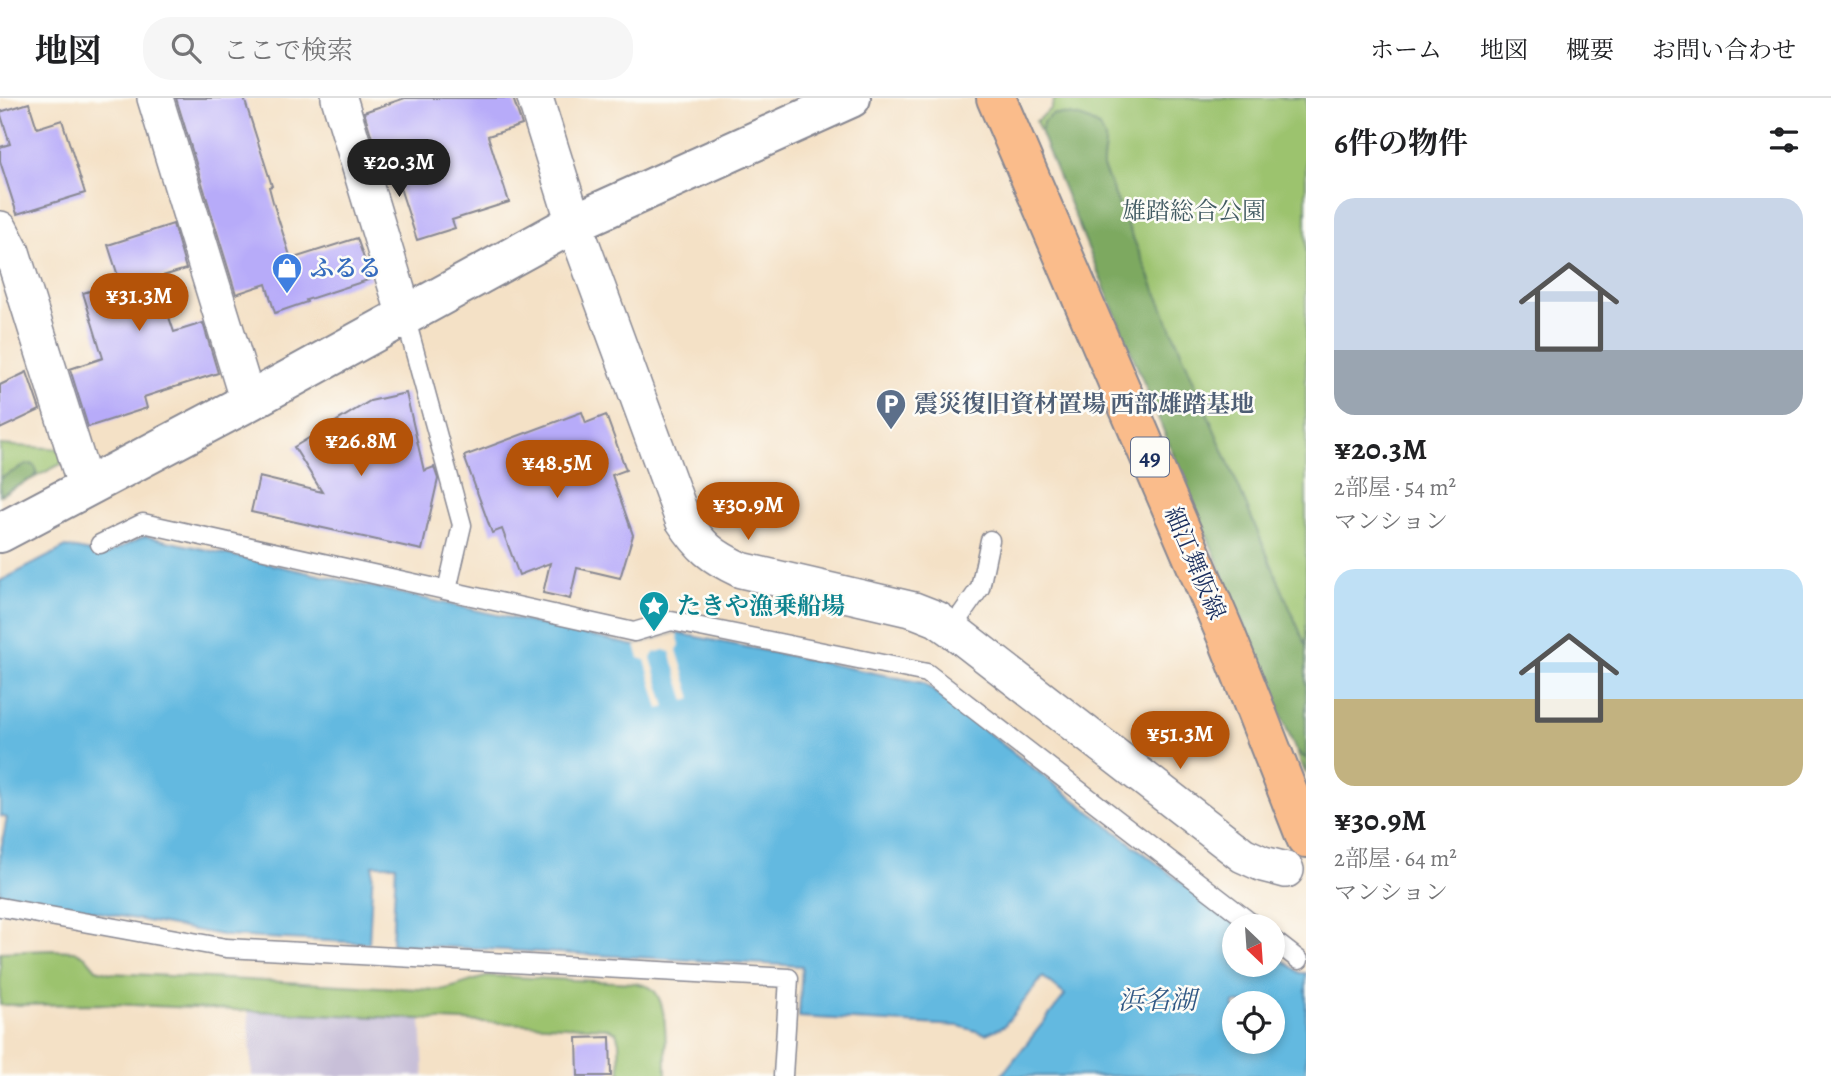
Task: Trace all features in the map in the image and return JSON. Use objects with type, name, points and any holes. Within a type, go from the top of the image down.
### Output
[{"type":"main road","name":"細江舞阪線","points":[[996,98],[1226,635],[1302,829]]},
{"type":"street","points":[[155,98],[248,402]]},
{"type":"street","points":[[339,98],[405,316]]},
{"type":"street","points":[[535,98],[574,223],[683,520],[699,543],[718,559],[741,570],[915,610],[937,619],[1243,855],[1286,870]]},
{"type":"street","points":[[0,533],[248,402],[574,223],[850,98]]},
{"type":"street","points":[[0,229],[12,252],[86,488]]},
{"type":"lane","points":[[405,316],[462,525],[447,590]]},
{"type":"lane","points":[[100,544],[144,523],[634,632],[671,621],[927,673],[1239,914]]},
{"type":"lane","points":[[951,629],[980,588],[990,540]]},
{"type":"lane","points":[[0,907],[226,948],[789,978],[783,1076]]},
{"type":"lane","points":[[1285,949],[1299,960]]},
{"type":"shaded area","points":[[248,1010],[421,1019],[424,1076],[252,1076]]},
{"type":"green space","name":"雄踏総合公園","points":[[1055,98],[1306,98],[1306,774],[1036,121],[1051,109]]},
{"type":"green space","points":[[1053,114],[1084,119],[1098,126],[1102,132],[1105,139],[1103,167],[1306,646],[1306,759],[1295,749],[1041,134],[1043,122]]},
{"type":"green space","points":[[0,445],[63,449],[67,461],[0,495]]},
{"type":"green space","points":[[32,464],[37,474],[33,478],[0,495],[0,478]]},
{"type":"green space","points":[[75,951],[87,958],[96,969],[111,973],[437,990],[492,976],[645,985],[657,995],[664,1016],[666,1076],[620,1076],[619,1042],[616,1032],[607,1028],[112,1004],[0,1005],[0,952]]},
{"type":"water","name":"浜名湖","points":[[145,536],[635,646],[677,633],[923,683],[1222,914],[1222,977],[1285,977],[1285,962],[1300,973],[1306,973],[1306,1076],[1001,1076],[1065,995],[1043,977],[1004,1026],[986,1034],[959,1026],[799,1017],[802,966],[392,944],[396,865],[373,865],[369,943],[227,936],[0,894],[0,854],[7,818],[0,816],[0,581],[66,547],[105,555]]},
{"type":"pier","points":[[677,633],[680,645],[677,650],[692,699],[685,701],[670,652],[664,650],[654,653],[651,658],[666,707],[659,709],[645,660],[639,658],[635,646]]},
{"type":"building","points":[[176,98],[244,98],[272,186],[269,187],[291,259],[357,238],[371,279],[275,313],[266,284],[236,294]]},
{"type":"building","points":[[405,98],[513,98],[522,125],[488,136],[509,202],[452,220],[455,228],[417,240],[393,166],[382,170],[364,112]]},
{"type":"building","points":[[29,103],[37,128],[62,120],[85,193],[17,214],[0,161],[0,147],[10,144],[0,112]]},
{"type":"building","points":[[173,224],[186,269],[156,278],[174,332],[203,323],[218,373],[144,397],[147,408],[88,427],[70,369],[103,358],[83,293],[120,282],[108,245]]},
{"type":"building","points":[[27,372],[40,410],[0,429],[0,385]]},
{"type":"building","points":[[406,393],[424,471],[434,467],[438,479],[422,550],[251,512],[259,477],[322,492],[294,447],[370,401]]},
{"type":"building","points":[[582,412],[586,423],[606,415],[626,470],[612,475],[633,535],[620,578],[577,568],[570,599],[543,593],[550,563],[519,575],[502,529],[492,533],[464,456]]},
{"type":"building","points":[[610,1037],[611,1076],[578,1076],[577,1038]]},
{"type":"place","name":"ふるる","points":[[287,295]]},
{"type":"place","name":"震災復旧資材置場 西部雄踏基地","points":[[891,431]]},
{"type":"place","name":"たきや漁乗船場","points":[[654,633]]}]
